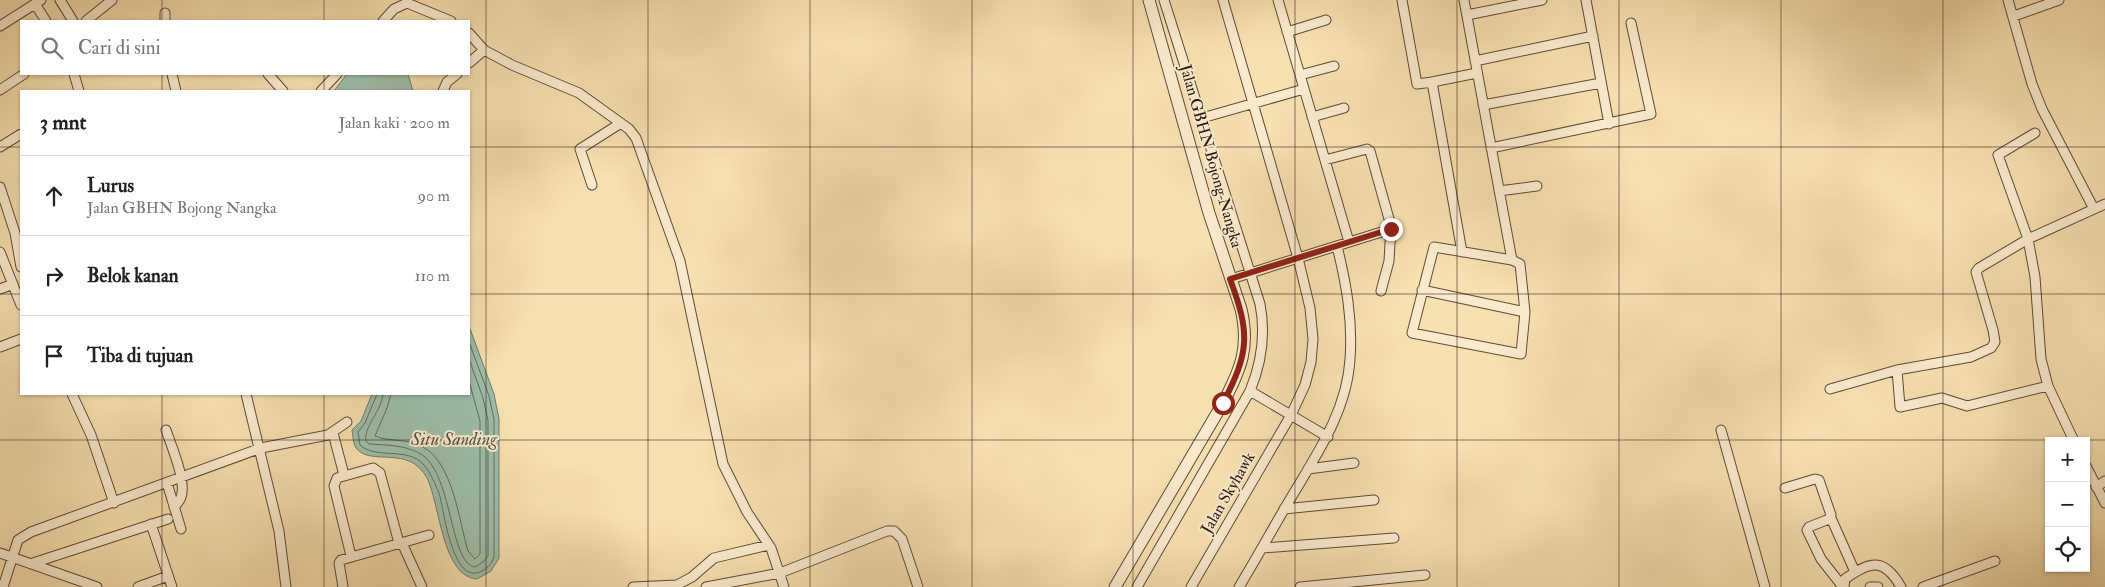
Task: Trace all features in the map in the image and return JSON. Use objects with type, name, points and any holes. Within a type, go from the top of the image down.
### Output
[{"type":"street","points":[[60,0],[72,20]]},
{"type":"street","points":[[87,20],[112,0]]},
{"type":"street","name":"Jalan GBHN Bojong Nangka","points":[[1115,587],[1223,403],[1238,374],[1243,358],[1245,335],[1241,309],[1209,213],[1149,0]]},
{"type":"street","points":[[1137,587],[1250,391],[1260,364],[1263,340],[1260,304],[1164,0]]},
{"type":"street","name":"Jalan Skyhawk","points":[[1191,587],[1291,414],[1305,385],[1313,339],[1310,308],[1298,258],[1223,0]]},
{"type":"street","points":[[1278,0],[1349,242]]},
{"type":"street","points":[[1402,0],[1417,84],[1477,73]]},
{"type":"street","points":[[1464,0],[1512,260]]},
{"type":"street","points":[[1467,15],[1542,0]]},
{"type":"street","points":[[1586,0],[1609,124]]},
{"type":"street","points":[[2008,0],[2032,84],[2042,109],[2094,209]]},
{"type":"street","points":[[2014,16],[2059,0]]},
{"type":"street","points":[[0,26],[38,2],[46,20]]},
{"type":"street","points":[[384,20],[398,6],[412,2],[449,20]]},
{"type":"street","points":[[1287,32],[1326,20]]},
{"type":"street","points":[[1491,148],[1609,124],[1652,113],[1631,23]]},
{"type":"street","points":[[470,34],[484,50],[520,68],[579,93],[620,123],[636,138],[680,261],[723,464],[747,512],[769,545],[784,587]]},
{"type":"street","points":[[1475,61],[1593,36]]},
{"type":"street","points":[[470,62],[484,50]]},
{"type":"street","points":[[1300,75],[1334,66]]},
{"type":"street","points":[[0,90],[22,75]]},
{"type":"street","points":[[74,75],[79,90]]},
{"type":"street","points":[[172,75],[176,90]]},
{"type":"street","points":[[269,75],[282,90]]},
{"type":"street","points":[[322,90],[336,75]]},
{"type":"street","points":[[443,90],[447,82],[456,75]]},
{"type":"street","points":[[1432,82],[1462,252]]},
{"type":"street","points":[[1483,105],[1601,82]]},
{"type":"street","points":[[1202,118],[1304,89]]},
{"type":"street","points":[[1312,117],[1344,108]]},
{"type":"street","points":[[592,185],[580,149],[620,123]]},
{"type":"street","points":[[2035,133],[1998,156],[2028,239],[2035,277],[2041,359],[2048,386],[2072,437]]},
{"type":"street","points":[[0,148],[20,135]]},
{"type":"street","points":[[1325,160],[1367,149],[1370,151],[1391,229],[1389,261],[1381,291]]},
{"type":"street","points":[[1499,191],[1537,186]]},
{"type":"street","points":[[0,188],[15,233],[20,255]]},
{"type":"street","points":[[1830,389],[1897,370],[1971,358],[1983,354],[1995,342],[1976,272],[1984,265],[2028,239],[2105,204]]},
{"type":"street","points":[[1230,279],[1391,229]]},
{"type":"street","points":[[1239,587],[1328,436],[1344,395],[1350,360],[1349,307],[1337,246]]},
{"type":"street","points":[[1433,247],[1462,252],[1512,260],[1521,265],[1525,312],[1521,354],[1414,334],[1411,331],[1433,247]]},
{"type":"street","points":[[0,252],[20,302]]},
{"type":"street","points":[[0,289],[13,284]]},
{"type":"street","points":[[1422,290],[1525,312]]},
{"type":"street","points":[[0,348],[20,339]]},
{"type":"street","points":[[1897,370],[1900,407],[1942,398],[1967,406],[2048,386]]},
{"type":"street","points":[[1250,391],[1328,436]]},
{"type":"street","points":[[72,395],[91,435],[114,503]]},
{"type":"street","points":[[246,395],[261,448],[281,538],[286,587]]},
{"type":"street","points":[[2,587],[18,540],[23,536],[261,448],[334,433],[347,422]]},
{"type":"street","points":[[166,430],[180,478],[182,495],[174,507]]},
{"type":"street","points":[[1722,430],[1764,587]]},
{"type":"street","points":[[334,433],[344,475]]},
{"type":"street","points":[[1308,469],[1354,464]]},
{"type":"street","points":[[351,556],[334,486],[337,478],[373,468],[380,473],[400,543],[422,587]]},
{"type":"street","points":[[2090,474],[2105,503]]},
{"type":"street","points":[[1785,488],[1817,479],[1831,518],[1855,572]]},
{"type":"street","points":[[2096,487],[2105,481]]},
{"type":"street","points":[[167,483],[181,530]]},
{"type":"street","points":[[1284,509],[1374,500]]},
{"type":"street","points":[[1831,518],[1809,527],[1807,530],[1821,559],[1843,587]]},
{"type":"street","points":[[33,563],[168,519]]},
{"type":"street","points":[[151,524],[172,587]]},
{"type":"street","points":[[706,587],[780,573],[887,531],[894,531],[902,539],[918,587]]},
{"type":"street","points":[[343,587],[339,563],[341,560],[429,536]]},
{"type":"street","points":[[1262,548],[1394,538]]},
{"type":"street","points":[[633,587],[678,586],[714,558],[769,545]]},
{"type":"street","points":[[0,553],[97,587]]},
{"type":"street","points":[[1923,587],[1995,561]]},
{"type":"street","points":[[1843,587],[1845,579],[1855,572],[1878,564],[1885,567],[1901,587]]},
{"type":"street","points":[[1300,587],[1425,575]]},
{"type":"street","points":[[138,587],[168,576]]},
{"type":"street","points":[[1870,587],[1878,587]]},
{"type":"water","points":[[346,75],[408,75],[413,90],[335,90]]},
{"type":"water","name":"Situ Sanding","points":[[470,329],[494,394],[499,419],[499,558],[491,571],[477,579],[465,575],[456,566],[444,538],[427,478],[419,468],[410,462],[401,459],[371,456],[356,448],[352,430],[361,421],[372,395],[470,395]]},
{"type":"route","points":[[1223,403],[1238,374],[1245,346],[1241,309],[1230,279],[1391,229]]}]
